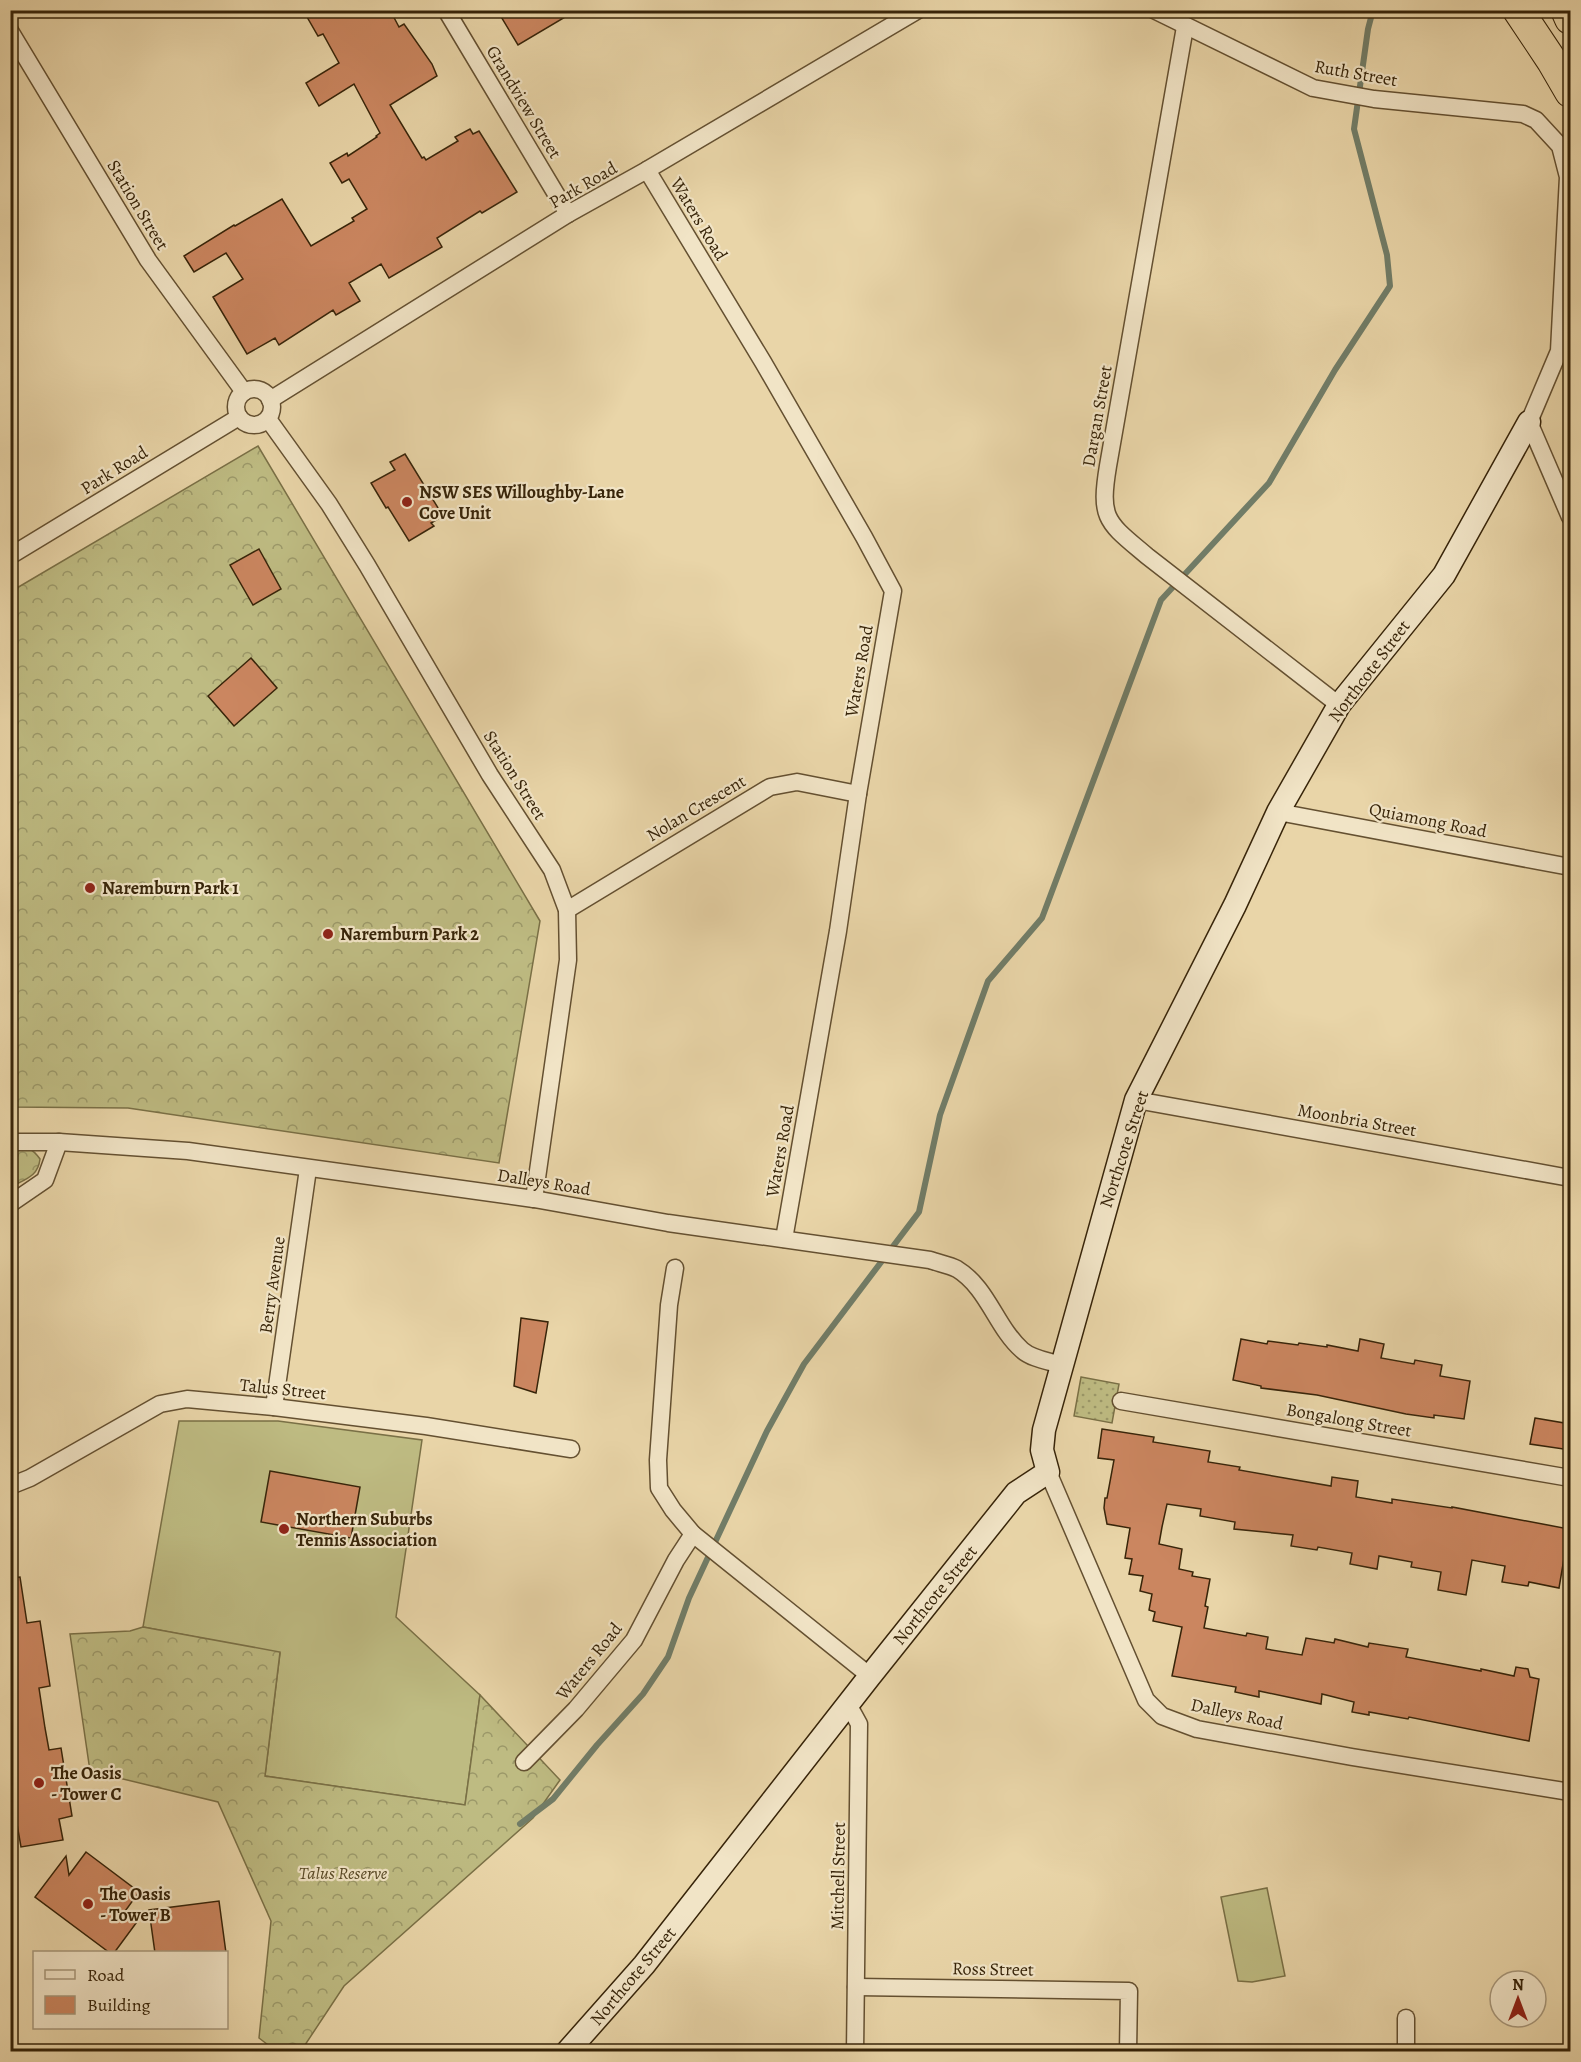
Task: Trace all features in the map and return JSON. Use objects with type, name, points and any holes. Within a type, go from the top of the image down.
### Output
[{"type":"highway","points":[[1518,10],[1570,92]]},
{"type":"highway","points":[[1566,10],[1570,19]]},
{"type":"street","name":"Grandview Street","points":[[446,10],[568,214]]},
{"type":"street","name":"Park Road","points":[[270,400],[568,214],[918,10]]},
{"type":"street","name":"Ruth Street","points":[[1154,10],[1313,88],[1374,99],[1530,116]]},
{"type":"street","name":"Dargan Street","points":[[1185,27],[1103,494],[1105,513],[1117,530],[1147,556],[1340,705]]},
{"type":"street","name":"Station Street","points":[[10,31],[148,260],[244,392]]},
{"type":"street","name":"Northcote Street","points":[[572,2049],[644,1965],[1016,1493],[1048,1472],[1042,1450],[1044,1430],[1136,1100],[1235,905],[1278,812],[1340,705],[1444,575],[1529,422],[1559,351],[1568,177],[1560,146],[1543,126],[1530,116]]},
{"type":"street","name":"Waters Road","points":[[647,170],[763,362],[893,591],[858,794],[838,931],[784,1239]]},
{"type":"street","points":[[260,391],[270,400],[271,412],[268,419],[254,425],[244,422],[239,417],[236,412],[236,403],[244,392],[260,391]]},
{"type":"street","name":"Park Road","points":[[10,556],[239,417]]},
{"type":"street","name":"Station Street","points":[[268,419],[329,504],[490,775],[552,870],[567,910],[568,960],[534,1199]]},
{"type":"street","points":[[1529,422],[1570,517]]},
{"type":"street","name":"Nolan Crescent","points":[[567,910],[770,787],[797,782],[858,794]]},
{"type":"street","name":"Quiamong Road","points":[[1278,812],[1570,867]]},
{"type":"street","name":"Moonbria Street","points":[[1136,1100],[1570,1178]]},
{"type":"street","name":"Dalleys Road","points":[[10,1142],[58,1142],[188,1151],[534,1199],[678,1225],[930,1260],[957,1269],[978,1288],[1010,1336],[1023,1351],[1038,1359],[1061,1365]]},
{"type":"street","points":[[10,1204],[45,1180],[58,1142]]},
{"type":"street","name":"Berry Avenue","points":[[274,1407],[308,1169]]},
{"type":"street","points":[[675,1268],[669,1305],[658,1460],[659,1488],[673,1510],[693,1534],[870,1676]]},
{"type":"street","name":"Talus Street","points":[[10,1486],[30,1478],[160,1404],[187,1399],[274,1407],[426,1426],[571,1449]]},
{"type":"street","name":"Bongalong Street","points":[[1120,1401],[1570,1478]]},
{"type":"street","name":"Dalleys Road","points":[[1048,1472],[1146,1700],[1162,1716],[1197,1729],[1352,1758],[1570,1792]]},
{"type":"street","name":"Waters Road","points":[[524,1762],[576,1709],[634,1640],[676,1560],[693,1534]]},
{"type":"street","name":"Mitchell Street","points":[[848,1704],[859,1724],[855,2052]]},
{"type":"street","name":"Ross Street","points":[[856,1987],[1129,1991],[1128,2052]]},
{"type":"street","points":[[1406,2018],[1406,2052]]},
{"type":"green space","points":[[258,446],[540,921],[499,1163],[128,1108],[11,1107],[10,592]]},
{"type":"green space","points":[[11,1147],[27,1148],[40,1159],[34,1174],[11,1187]]},
{"type":"green space","points":[[1081,1377],[1119,1384],[1112,1423],[1074,1416]]},
{"type":"green space","name":"Northern Suburbs Tennis Association","points":[[179,1421],[278,1421],[422,1440],[396,1617],[480,1695],[465,1805],[265,1776],[280,1653],[143,1627]]},
{"type":"green space","name":"Talus Reserve","points":[[143,1627],[280,1652],[265,1776],[465,1805],[480,1695],[560,1780],[533,1818],[344,1986],[301,2051],[276,2051],[259,2038],[271,1921],[218,1802],[90,1771],[70,1634],[130,1631]]},
{"type":"green space","points":[[1267,1888],[1285,1976],[1252,1982],[1238,1981],[1221,1897]]},
{"type":"building","points":[[303,10],[390,10],[399,27],[404,24],[432,64],[437,76],[390,105],[422,158],[426,160],[458,141],[455,137],[470,129],[473,134],[479,131],[517,192],[482,213],[480,211],[437,238],[442,247],[389,278],[381,264],[349,283],[360,301],[336,315],[333,310],[279,345],[275,338],[247,354],[213,297],[243,279],[226,253],[194,272],[184,256],[282,199],[311,246],[354,221],[352,218],[367,209],[349,179],[342,183],[330,163],[347,153],[348,156],[380,133],[354,84],[319,106],[306,83],[339,63],[323,34],[318,36]]},
{"type":"building","points":[[497,10],[577,10],[518,45]]},
{"type":"building","name":"NSW SES Willoughby-Lane Cove Unit","points":[[405,454],[443,516],[431,523],[434,526],[409,541],[371,483],[395,470],[390,462]]},
{"type":"building","points":[[259,549],[281,589],[253,605],[230,565]]},
{"type":"building","points":[[251,658],[277,688],[234,726],[208,696]]},
{"type":"building","points":[[521,1318],[548,1322],[536,1393],[514,1386]]},
{"type":"building","points":[[1241,1339],[1267,1344],[1268,1341],[1327,1347],[1327,1345],[1358,1351],[1360,1339],[1384,1344],[1381,1358],[1414,1364],[1415,1360],[1442,1365],[1440,1376],[1470,1381],[1464,1419],[1406,1414],[1317,1395],[1261,1388],[1261,1386],[1233,1380]]},
{"type":"building","points":[[1535,1418],[1570,1424],[1570,1450],[1530,1444]]},
{"type":"building","points":[[1102,1429],[1154,1437],[1153,1442],[1210,1451],[1208,1462],[1240,1467],[1239,1470],[1331,1486],[1332,1477],[1358,1481],[1356,1497],[1392,1503],[1392,1499],[1452,1507],[1569,1529],[1559,1588],[1529,1582],[1528,1586],[1502,1582],[1505,1566],[1472,1560],[1466,1595],[1438,1590],[1441,1572],[1411,1567],[1412,1562],[1379,1556],[1377,1569],[1350,1564],[1352,1553],[1318,1547],[1317,1550],[1291,1546],[1293,1535],[1234,1529],[1235,1522],[1200,1516],[1201,1509],[1167,1504],[1162,1527],[1159,1544],[1182,1549],[1179,1569],[1193,1572],[1192,1576],[1210,1579],[1204,1628],[1246,1636],[1247,1633],[1268,1637],[1266,1649],[1302,1655],[1306,1638],[1334,1643],[1335,1639],[1368,1647],[1369,1643],[1408,1649],[1406,1657],[1481,1671],[1481,1669],[1514,1676],[1516,1667],[1528,1669],[1530,1677],[1539,1679],[1529,1741],[1409,1717],[1408,1719],[1369,1712],[1369,1715],[1352,1712],[1354,1702],[1322,1694],[1321,1704],[1259,1691],[1259,1697],[1235,1692],[1236,1687],[1172,1676],[1182,1627],[1153,1621],[1155,1612],[1149,1610],[1152,1594],[1140,1591],[1143,1576],[1129,1574],[1132,1559],[1125,1558],[1130,1528],[1107,1524],[1105,1498],[1107,1498],[1114,1460],[1098,1458]]},
{"type":"building","points":[[270,1471],[360,1487],[351,1538],[261,1522]]},
{"type":"building","points":[[20,1577],[27,1623],[40,1621],[50,1686],[39,1688],[45,1728],[49,1750],[61,1748],[72,1816],[59,1819],[63,1840],[21,1847],[17,1824],[10,1825],[10,1578]]},
{"type":"building","name":"The Oasis - Tower B","points":[[86,1852],[139,1892],[123,1914],[145,1911],[115,1951],[107,1951],[35,1897],[66,1856],[69,1875]]},
{"type":"building","points":[[219,1901],[226,1951],[155,1951],[149,1910]]},
{"type":"waterway","points":[[520,1824],[553,1799],[643,1694],[668,1657],[689,1598],[767,1431],[804,1364],[919,1212],[940,1115],[988,981],[1042,918],[1161,600],[1269,483],[1335,370],[1390,286],[1387,255],[1354,129],[1368,29],[1373,10]]},
{"type":"place","name":"NSW SES Willoughby-Lane Cove Unit","points":[[407,502]]},
{"type":"place","name":"Naremburn Park 1","points":[[90,888]]},
{"type":"place","name":"Naremburn Park 2","points":[[328,934]]},
{"type":"place","name":"Northern Suburbs Tennis Association","points":[[284,1529]]},
{"type":"place","name":"The Oasis - Tower C","points":[[39,1783]]},
{"type":"place","name":"The Oasis - Tower B","points":[[88,1904]]}]
